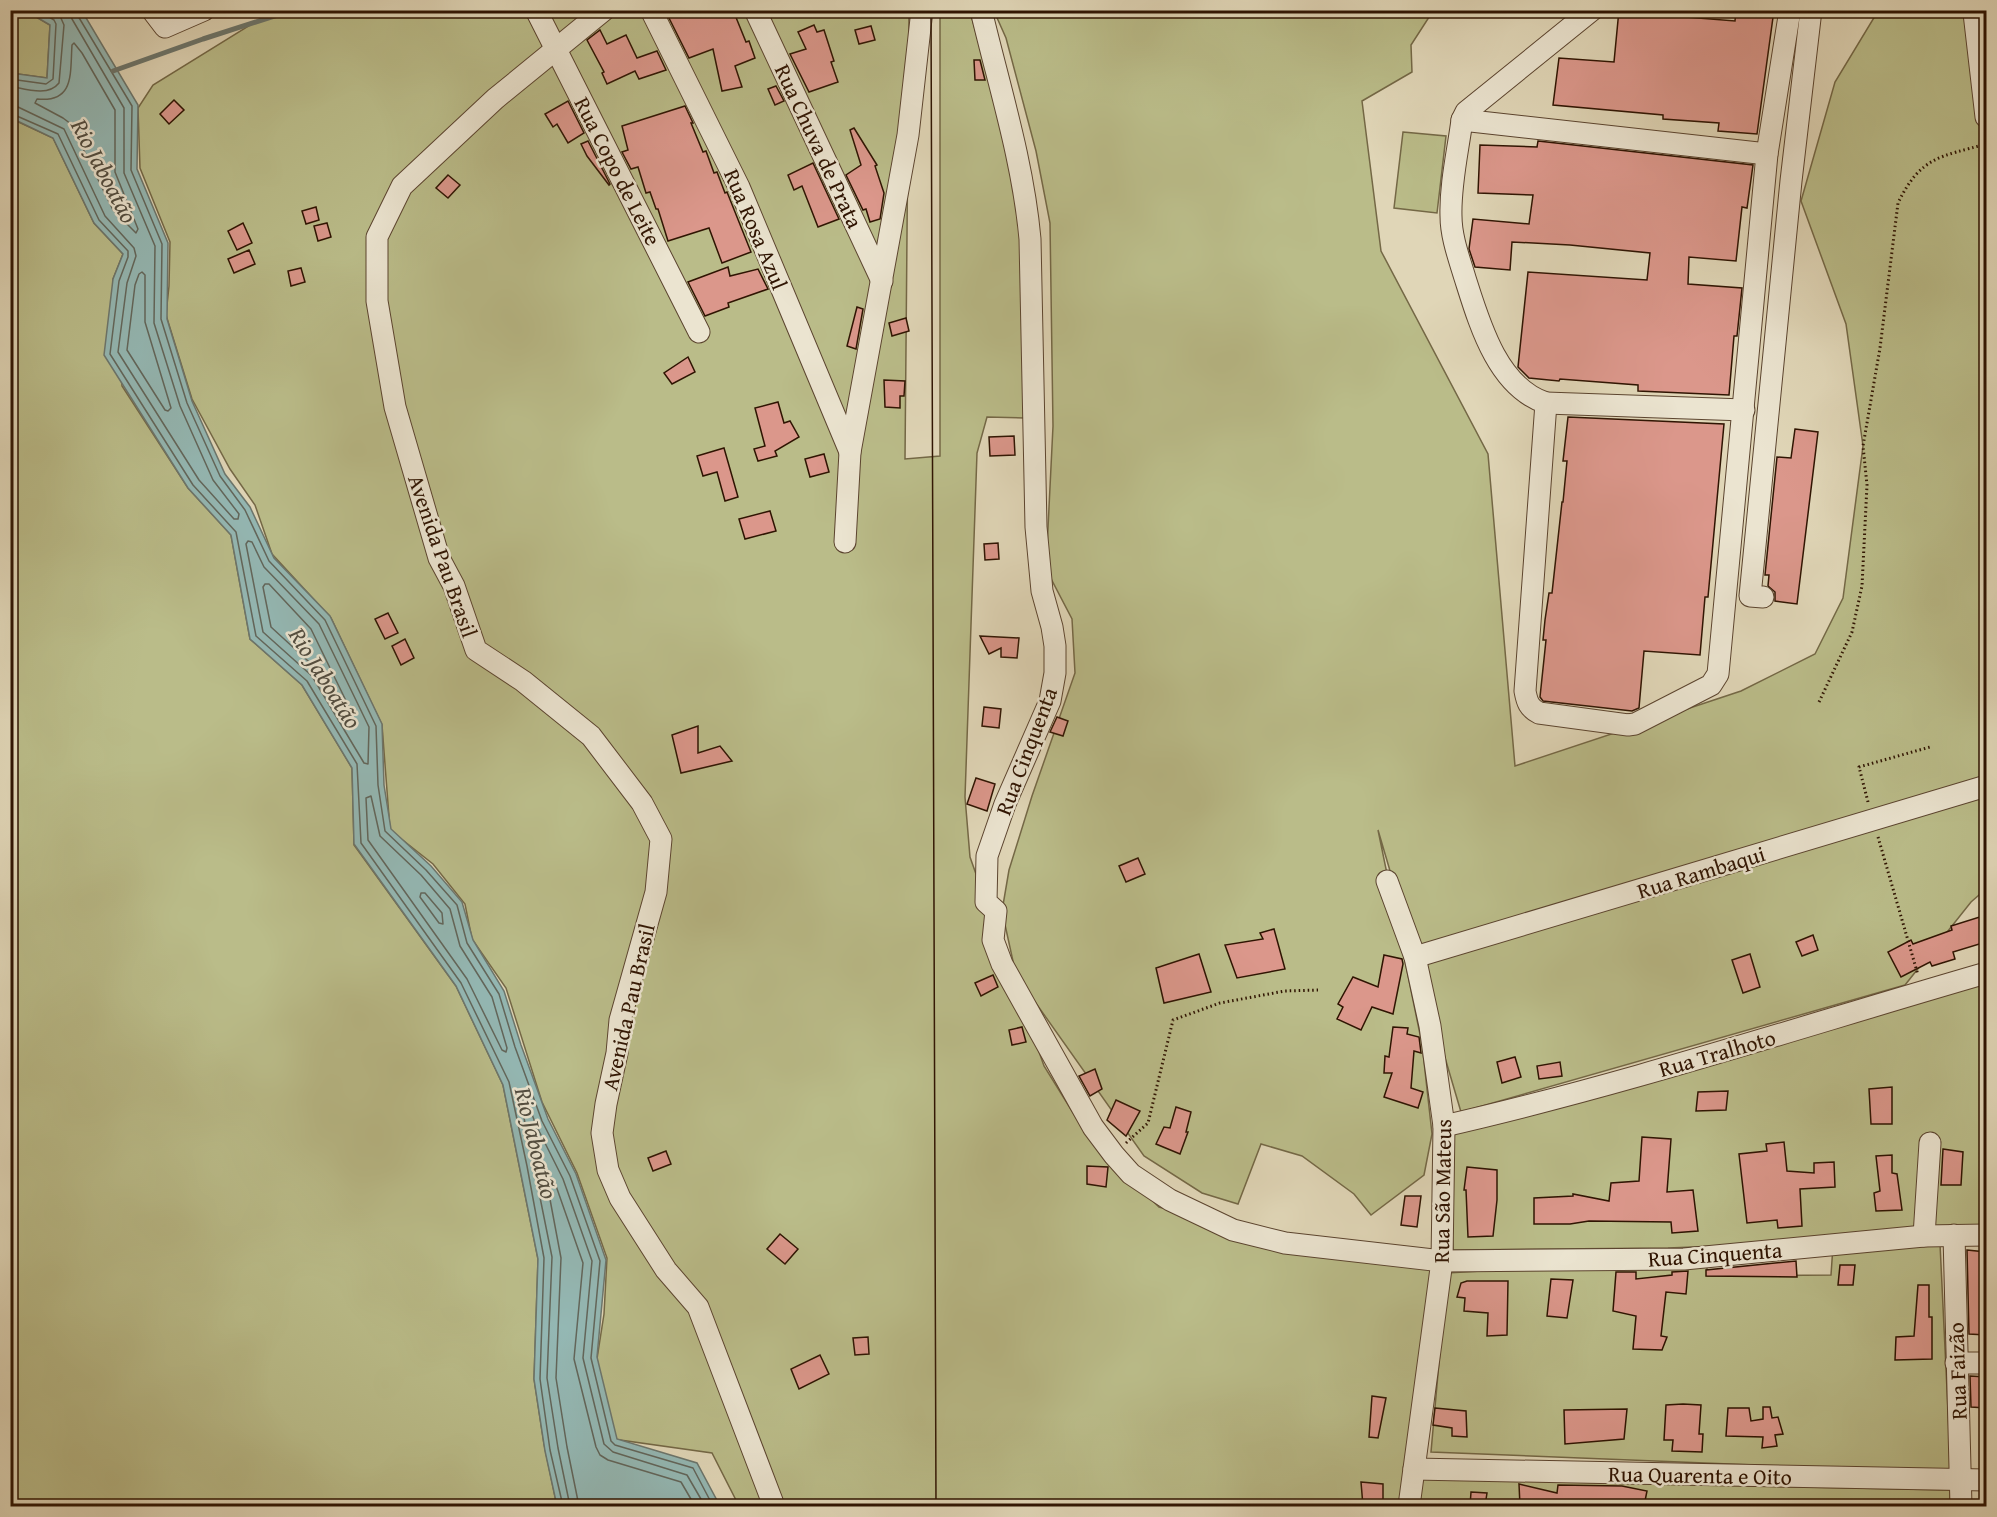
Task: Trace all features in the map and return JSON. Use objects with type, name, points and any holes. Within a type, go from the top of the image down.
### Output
[{"type":"street","points":[[152,10],[165,27],[204,10]]},
{"type":"street","name":"Rua Copo de Leite","points":[[536,10],[699,332]]},
{"type":"street","name":"Avenida Pau Brasil","points":[[604,10],[557,51],[495,99],[402,186],[377,237],[377,301],[395,407],[439,558],[454,586],[476,650],[524,681],[591,736],[642,803],[661,839],[656,892],[620,1020],[617,1053],[606,1104],[602,1133],[608,1170],[620,1198],[666,1270],[698,1307],[774,1506]]},
{"type":"street","name":"Rua Rosa Azul","points":[[651,10],[739,187],[850,453]]},
{"type":"street","name":"Rua Chuva de Prata","points":[[755,10],[882,281]]},
{"type":"street","points":[[845,542],[850,453],[908,135],[922,10]]},
{"type":"street","name":"Rua Cinquenta","points":[[981,10],[1027,202],[1030,239],[1036,527],[1042,591],[1053,627],[1055,646],[1055,673],[1050,701],[1005,804],[987,856],[986,902],[996,911],[993,940],[1002,964],[1094,1127],[1114,1155],[1131,1174],[1170,1200],[1233,1230],[1285,1243],[1442,1261],[1684,1258],[1924,1236],[1986,1235]]},
{"type":"street","points":[[1592,10],[1475,104],[1466,112],[1462,120],[1451,217],[1454,241],[1482,331],[1515,384],[1533,399],[1546,403],[1744,410]]},
{"type":"street","points":[[1546,403],[1525,680],[1527,702],[1539,713],[1635,724],[1711,685],[1718,674],[1767,154],[1790,10]]},
{"type":"street","points":[[1762,597],[1750,596],[1791,181],[1811,10]]},
{"type":"street","points":[[1974,13],[1986,117]]},
{"type":"street","points":[[1462,120],[1767,154]]},
{"type":"street","name":"Rua Rambaqui","points":[[1415,957],[1986,786]]},
{"type":"street","name":"Rua São Mateus","points":[[1388,881],[1415,957],[1430,1026],[1444,1126],[1442,1261],[1408,1506]]},
{"type":"street","name":"Rua Tralhoto","points":[[1444,1126],[1545,1102],[1778,1036],[1986,973]]},
{"type":"street","points":[[1924,1236],[1930,1143]]},
{"type":"street","name":"Rua Faizão","points":[[1954,1235],[1961,1506]]},
{"type":"street","points":[[1956,1363],[1986,1363]]},
{"type":"street","name":"Rua Quarenta e Oito","points":[[1414,1469],[1986,1480]]},
{"type":"path","points":[[1819,702],[1852,632],[1862,586],[1867,485],[1863,446],[1880,348],[1898,203],[1908,183],[1917,172],[1935,159],[1986,144]]},
{"type":"path","points":[[1922,992],[1859,767],[1930,747]]},
{"type":"path","points":[[1114,1155],[1148,1123],[1173,1020],[1220,1003],[1285,991],[1318,990]]},
{"type":"green space","points":[[11,11],[26,11],[50,25],[47,78],[11,73]]},
{"type":"green space","points":[[273,11],[909,11],[905,459],[940,456],[940,11],[970,11],[1010,157],[1021,233],[1024,418],[987,417],[977,453],[965,797],[970,857],[1044,1066],[1088,1137],[1159,1207],[1302,1246],[1442,1261],[1403,1506],[739,1506],[712,1453],[613,1439],[597,1359],[604,1314],[607,1258],[577,1173],[542,1102],[506,988],[472,939],[465,904],[433,864],[390,830],[382,725],[331,618],[272,554],[255,505],[230,469],[192,399],[166,315],[170,242],[140,168],[138,108],[153,85]]},
{"type":"green space","points":[[994,11],[1433,11],[1411,45],[1412,72],[1362,101],[1381,251],[1488,454],[1515,766],[1741,691],[1815,654],[1843,598],[1863,446],[1846,324],[1801,201],[1835,82],[1878,11],[1986,11],[1986,889],[1971,902],[1905,985],[1461,1112],[1378,830],[1422,1044],[1432,1134],[1424,1175],[1371,1215],[1354,1194],[1302,1156],[1261,1144],[1238,1204],[1202,1193],[1144,1156],[1016,975],[1002,911],[1009,870],[1075,673],[1072,619],[1046,569],[1053,426],[1050,223],[1036,151],[1006,38]]},
{"type":"green space","points":[[10,118],[53,138],[94,223],[123,254],[113,279],[122,386],[188,488],[231,535],[250,639],[302,685],[352,768],[354,845],[456,986],[503,1085],[538,1259],[534,1379],[557,1506],[11,1506]]},
{"type":"green space","points":[[1403,132],[1446,136],[1437,213],[1394,208]]},
{"type":"green space","points":[[1986,983],[1986,1235],[1668,1248],[1453,1250],[1447,1144],[1449,1129]]},
{"type":"green space","points":[[1940,1244],[1951,1473],[1431,1452],[1447,1273],[1707,1258],[1707,1276],[1831,1275],[1833,1246]]},
{"type":"green space","points":[[1423,1479],[1950,1490],[1950,1506],[1418,1506]]},
{"type":"water","name":"Rio Jaboatão","points":[[26,11],[82,11],[138,105],[137,169],[168,243],[167,319],[192,401],[225,474],[250,507],[274,558],[330,616],[382,724],[384,785],[391,829],[431,866],[462,902],[473,940],[504,991],[548,1119],[576,1174],[606,1260],[597,1357],[617,1439],[697,1463],[720,1506],[557,1506],[545,1451],[534,1379],[538,1259],[503,1085],[456,986],[354,844],[352,768],[302,685],[250,639],[231,535],[188,488],[104,355],[113,279],[123,254],[94,223],[53,138],[11,118],[11,73],[47,78],[50,25]]},
{"type":"building","points":[[665,10],[733,10],[755,58],[735,66],[742,87],[722,91],[713,49],[689,58]]},
{"type":"building","points":[[1619,10],[1661,10],[1661,15],[1735,21],[1736,10],[1774,10],[1757,134],[1718,131],[1719,123],[1663,119],[1663,115],[1553,105],[1559,58],[1614,62]]},
{"type":"building","points":[[814,25],[817,32],[824,30],[838,82],[809,92],[790,54],[806,49],[798,32]]},
{"type":"building","points":[[871,26],[875,40],[859,44],[855,30]]},
{"type":"building","points":[[600,30],[607,44],[626,35],[637,58],[657,51],[666,70],[639,79],[635,71],[607,84],[602,73],[604,72],[587,40]]},
{"type":"building","points":[[974,60],[980,60],[985,80],[975,80]]},
{"type":"building","points":[[776,86],[784,101],[775,105],[768,89]]},
{"type":"building","points":[[174,100],[184,110],[169,124],[160,114]]},
{"type":"building","points":[[568,101],[584,133],[568,143],[557,124],[553,127],[545,114]]},
{"type":"building","points":[[685,106],[703,152],[706,151],[714,173],[717,172],[725,193],[727,192],[751,252],[722,263],[709,228],[668,241],[658,209],[656,209],[650,192],[646,193],[638,167],[631,169],[622,152],[628,150],[622,126]]},
{"type":"building","points":[[854,128],[877,165],[875,166],[884,193],[880,219],[870,222],[866,209],[863,210],[846,175],[861,165],[850,130]]},
{"type":"building","points":[[588,141],[609,185],[587,156],[581,144]]},
{"type":"building","points":[[1538,141],[1753,165],[1747,208],[1742,207],[1736,261],[1689,257],[1688,284],[1742,288],[1737,336],[1734,336],[1729,395],[1638,391],[1638,385],[1529,378],[1518,367],[1528,272],[1647,280],[1650,253],[1512,242],[1510,270],[1475,267],[1469,249],[1473,219],[1529,224],[1533,195],[1478,193],[1480,145],[1537,147]]},
{"type":"building","points":[[813,163],[839,219],[818,227],[802,186],[794,190],[788,175]]},
{"type":"building","points":[[448,175],[460,185],[448,198],[436,188]]},
{"type":"building","points":[[316,207],[319,220],[306,224],[302,211]]},
{"type":"building","points":[[243,223],[252,243],[237,250],[228,231]]},
{"type":"building","points":[[327,223],[331,237],[318,241],[314,226]]},
{"type":"building","points":[[249,250],[255,264],[234,273],[228,259]]},
{"type":"building","points":[[728,267],[730,276],[758,269],[768,289],[728,303],[729,307],[705,316],[688,282]]},
{"type":"building","points":[[301,268],[305,282],[291,286],[288,271]]},
{"type":"building","points":[[857,307],[863,309],[856,349],[847,346]]},
{"type":"building","points":[[906,318],[909,331],[892,336],[889,323]]},
{"type":"building","points":[[688,357],[695,372],[672,384],[664,373]]},
{"type":"building","points":[[884,380],[905,381],[904,396],[900,396],[900,408],[885,407]]},
{"type":"building","points":[[778,402],[784,423],[790,421],[799,437],[775,451],[777,456],[758,461],[754,449],[765,446],[755,408]]},
{"type":"building","points":[[1568,417],[1724,424],[1708,597],[1705,597],[1700,655],[1644,651],[1639,708],[1632,711],[1543,701],[1540,697],[1546,640],[1543,640],[1545,620],[1549,593],[1552,593],[1563,502],[1567,461],[1563,461]]},
{"type":"building","points":[[1795,429],[1818,432],[1797,604],[1775,601],[1775,592],[1768,586],[1769,575],[1765,575],[1777,457],[1791,458]]},
{"type":"building","points":[[1014,436],[1015,455],[990,456],[989,437]]},
{"type":"building","points":[[724,448],[738,497],[725,501],[717,472],[703,476],[697,456]]},
{"type":"building","points":[[824,454],[829,472],[810,477],[805,459]]},
{"type":"building","points":[[770,511],[776,531],[745,539],[739,519]]},
{"type":"building","points":[[998,543],[999,559],[985,560],[984,544]]},
{"type":"building","points":[[388,613],[398,633],[385,639],[375,619]]},
{"type":"building","points":[[980,636],[1019,638],[1017,658],[1001,657],[1001,648],[989,654]]},
{"type":"building","points":[[405,639],[414,658],[401,665],[392,646]]},
{"type":"building","points":[[984,707],[1001,709],[999,728],[982,726]]},
{"type":"building","points":[[1057,717],[1068,721],[1063,736],[1050,732]]},
{"type":"building","points":[[698,726],[698,753],[720,746],[732,761],[681,773],[672,735]]},
{"type":"building","points":[[976,778],[995,784],[987,811],[967,804]]},
{"type":"building","points":[[1138,858],[1145,874],[1126,882],[1119,866]]},
{"type":"building","points":[[1986,915],[1986,942],[1953,952],[1955,959],[1932,966],[1930,962],[1901,977],[1888,952],[1911,940],[1913,944],[1952,930],[1951,926]]},
{"type":"building","points":[[1274,929],[1285,969],[1237,978],[1225,945],[1263,939],[1260,933]]},
{"type":"building","points":[[1813,935],[1818,950],[1802,956],[1796,942]]},
{"type":"building","points":[[1199,954],[1211,992],[1164,1003],[1156,968]]},
{"type":"building","points":[[1750,954],[1760,987],[1743,993],[1732,960]]},
{"type":"building","points":[[1384,955],[1402,959],[1403,964],[1393,1014],[1372,1007],[1361,1030],[1337,1019],[1343,1007],[1338,1004],[1353,977],[1378,987]]},
{"type":"building","points":[[993,975],[998,987],[981,996],[975,983]]},
{"type":"building","points":[[1022,1027],[1026,1042],[1012,1045],[1009,1030]]},
{"type":"building","points":[[1393,1027],[1408,1028],[1407,1034],[1419,1037],[1421,1053],[1414,1051],[1411,1088],[1423,1092],[1418,1108],[1384,1097],[1392,1073],[1384,1073],[1385,1056],[1389,1057]]},
{"type":"building","points":[[1515,1057],[1521,1077],[1502,1083],[1497,1062]]},
{"type":"building","points":[[1560,1062],[1562,1076],[1539,1079],[1537,1066]]},
{"type":"building","points":[[1095,1069],[1102,1089],[1090,1096],[1079,1076]]},
{"type":"building","points":[[1892,1087],[1892,1124],[1871,1124],[1869,1089]]},
{"type":"building","points":[[1728,1091],[1726,1110],[1696,1111],[1698,1092]]},
{"type":"building","points":[[1116,1100],[1140,1111],[1126,1136],[1107,1120]]},
{"type":"building","points":[[1176,1107],[1191,1112],[1186,1132],[1188,1132],[1180,1154],[1156,1144],[1164,1127],[1170,1128]]},
{"type":"building","points":[[1642,1137],[1671,1139],[1667,1192],[1693,1190],[1698,1231],[1672,1233],[1671,1222],[1589,1221],[1570,1224],[1534,1224],[1534,1198],[1573,1196],[1573,1194],[1609,1201],[1611,1183],[1639,1181]]},
{"type":"building","points":[[1784,1142],[1787,1171],[1814,1173],[1814,1163],[1834,1162],[1835,1187],[1800,1189],[1802,1226],[1778,1228],[1777,1220],[1747,1223],[1739,1154],[1767,1151],[1766,1144]]},
{"type":"building","points":[[1943,1149],[1963,1152],[1961,1185],[1941,1185]]},
{"type":"building","points":[[666,1151],[671,1164],[653,1171],[648,1158]]},
{"type":"building","points":[[1892,1155],[1892,1173],[1897,1174],[1902,1210],[1876,1211],[1874,1193],[1880,1191],[1876,1156]]},
{"type":"building","points":[[1087,1166],[1108,1167],[1106,1187],[1087,1184]]},
{"type":"building","points":[[1467,1167],[1497,1170],[1497,1200],[1493,1236],[1468,1237],[1466,1190],[1464,1190]]},
{"type":"building","points":[[1405,1196],[1421,1196],[1417,1227],[1401,1225]]},
{"type":"building","points":[[780,1234],[798,1249],[785,1264],[767,1249]]},
{"type":"building","points":[[1967,1250],[1986,1252],[1986,1335],[1969,1334]]},
{"type":"building","points":[[1796,1261],[1797,1277],[1706,1276],[1706,1270]]},
{"type":"building","points":[[1840,1265],[1855,1265],[1853,1285],[1838,1285]]},
{"type":"building","points":[[1688,1271],[1686,1294],[1666,1292],[1661,1336],[1667,1337],[1662,1350],[1633,1349],[1636,1316],[1613,1311],[1616,1272],[1636,1272],[1636,1279]]},
{"type":"building","points":[[1551,1279],[1573,1280],[1567,1318],[1547,1316]]},
{"type":"building","points":[[1508,1281],[1507,1335],[1487,1336],[1488,1313],[1464,1311],[1465,1298],[1457,1297],[1461,1283]]},
{"type":"building","points":[[1918,1285],[1929,1285],[1932,1359],[1895,1360],[1896,1337],[1914,1336]]},
{"type":"building","points":[[868,1337],[869,1354],[855,1355],[853,1338]]},
{"type":"building","points":[[820,1355],[829,1374],[799,1389],[791,1369]]},
{"type":"building","points":[[1970,1376],[1986,1377],[1986,1408],[1971,1407]]},
{"type":"building","points":[[1372,1396],[1386,1398],[1378,1438],[1369,1437]]},
{"type":"building","points":[[1666,1405],[1701,1405],[1699,1434],[1703,1434],[1702,1452],[1672,1451],[1673,1440],[1664,1440]]},
{"type":"building","points":[[1763,1407],[1770,1407],[1772,1418],[1778,1417],[1783,1434],[1775,1435],[1777,1446],[1762,1448],[1763,1437],[1726,1436],[1728,1408],[1749,1408],[1751,1421],[1763,1419]]},
{"type":"building","points":[[1435,1408],[1466,1411],[1467,1437],[1452,1436],[1452,1428],[1433,1425]]},
{"type":"building","points":[[1627,1409],[1624,1439],[1565,1444],[1564,1410]]},
{"type":"building","points":[[1361,1482],[1383,1484],[1383,1506],[1363,1506]]},
{"type":"building","points":[[1519,1484],[1557,1493],[1558,1485],[1622,1486],[1647,1491],[1644,1506],[1520,1506]]},
{"type":"building","points":[[1471,1492],[1487,1493],[1485,1506],[1470,1506]]},
{"type":"waterway","points":[[113,71],[293,10]]},
{"type":"tram line","points":[[931,10],[936,1506]]}]
